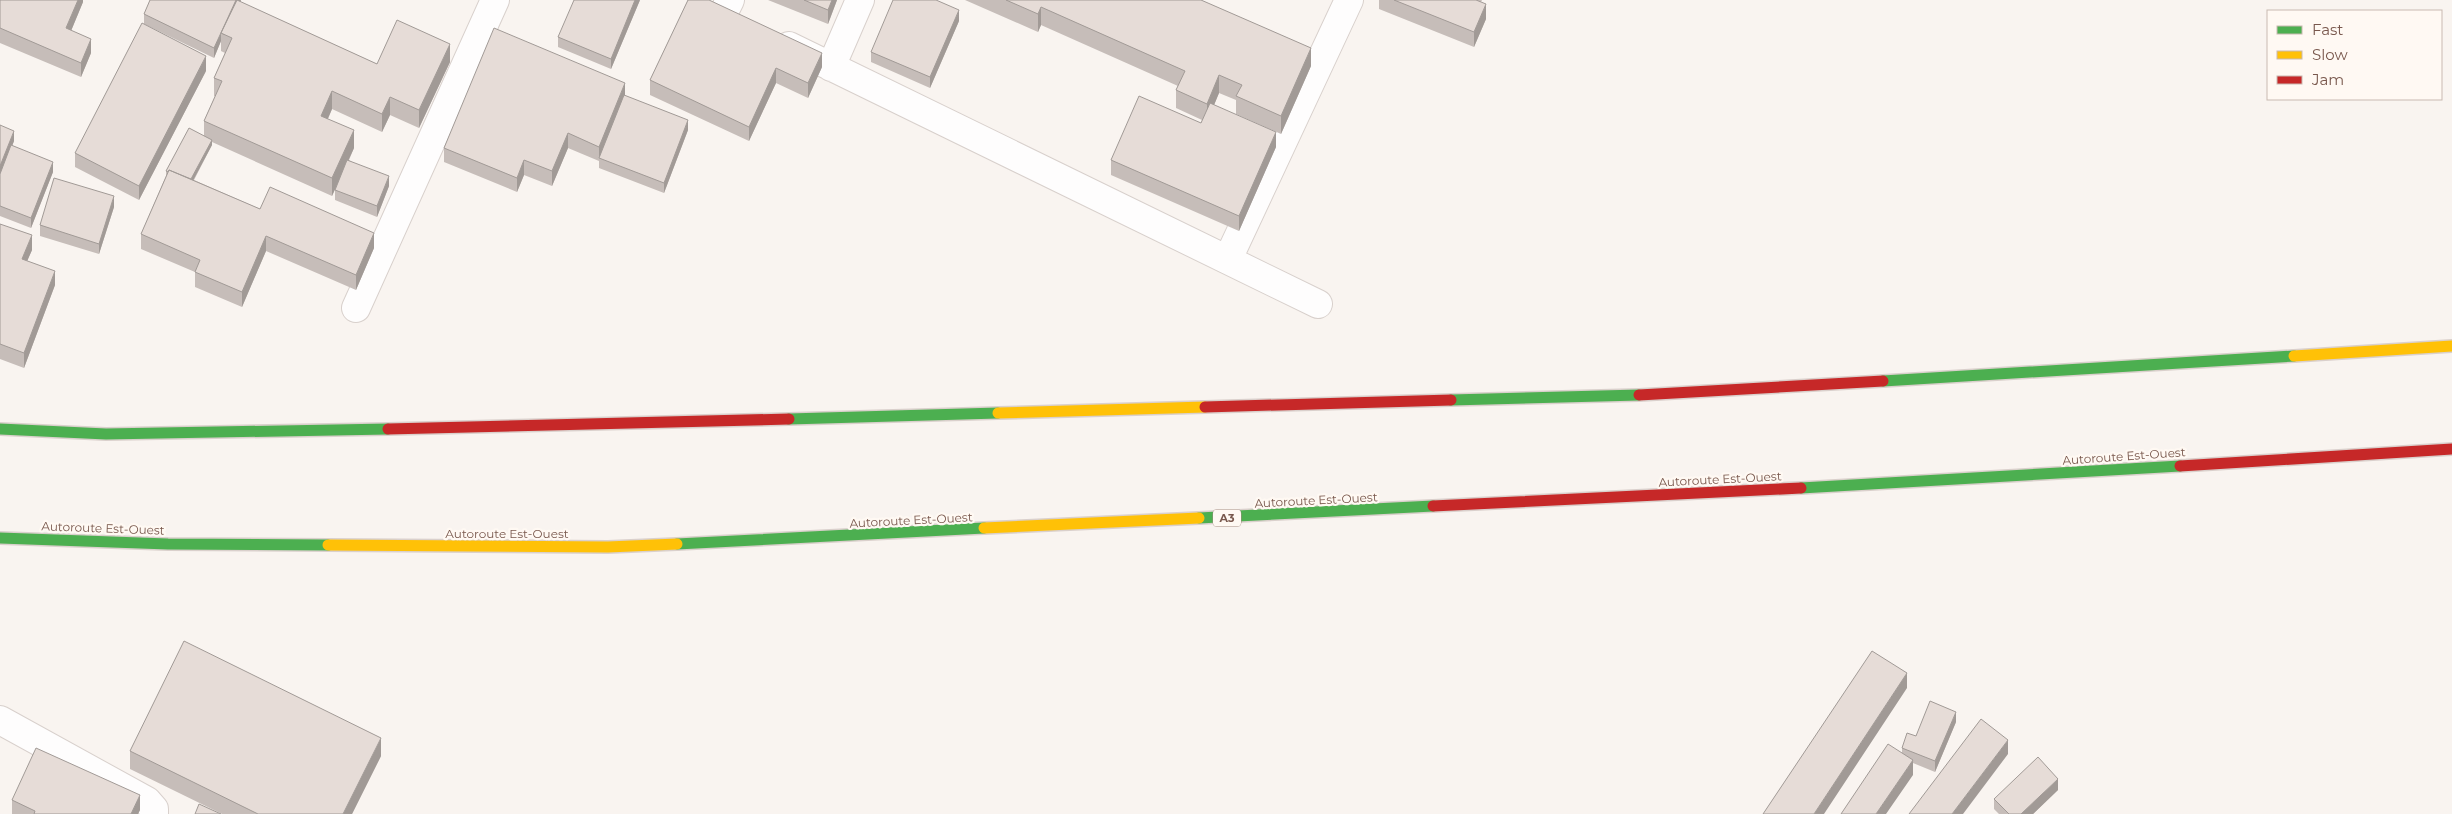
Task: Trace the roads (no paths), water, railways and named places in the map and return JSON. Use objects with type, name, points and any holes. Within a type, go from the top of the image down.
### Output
[{"type":"highway","points":[[0,429],[106,434],[625,424],[1666,394],[2452,346]]},
{"type":"highway","name":"Autoroute Est-Ouest","points":[[0,538],[168,544],[608,547],[1904,483],[2452,449]]},
{"type":"street","points":[[356,308],[495,0]]},
{"type":"street","points":[[831,67],[860,0]]},
{"type":"street","points":[[1228,259],[1349,0]]},
{"type":"street","points":[[718,6],[756,30],[1318,304]]},
{"type":"street","points":[[1296,45],[1322,57]]},
{"type":"street","points":[[0,720],[146,801],[154,808],[154,814]]}]
